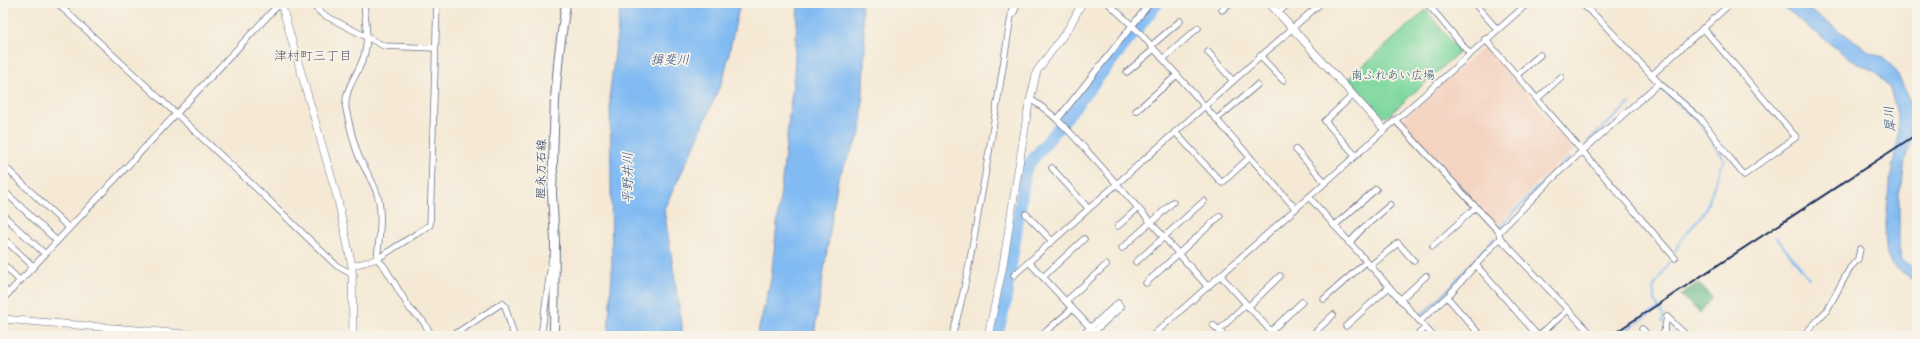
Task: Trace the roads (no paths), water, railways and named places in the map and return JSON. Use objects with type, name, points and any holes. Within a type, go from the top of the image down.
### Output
[{"type":"main road","name":"脛永万石線","points":[[554,336],[555,240],[552,194],[559,54],[566,3]]},
{"type":"street","points":[[57,3],[338,266],[354,275]]},
{"type":"street","points":[[3,299],[280,3]]},
{"type":"street","points":[[280,3],[338,200],[354,275],[353,336]]},
{"type":"street","points":[[311,3],[322,14],[384,46],[435,48]]},
{"type":"street","points":[[364,3],[366,51],[361,65],[350,84],[346,98],[346,109],[360,158],[373,182],[378,200],[381,218],[377,259]]},
{"type":"street","points":[[352,266],[377,259],[430,225],[437,3]]},
{"type":"street","points":[[952,336],[959,312],[973,244],[995,122],[1013,3]]},
{"type":"street","points":[[1010,22],[1018,3]]},
{"type":"street","points":[[988,336],[1002,271],[1030,99],[1037,71],[1070,26],[1082,3]]},
{"type":"street","points":[[1108,3],[1177,74],[1295,208]]},
{"type":"street","points":[[1057,120],[1150,3]]},
{"type":"street","points":[[1222,10],[1230,3]]},
{"type":"street","points":[[1270,3],[1352,96],[1384,129]]},
{"type":"street","points":[[1278,13],[1289,3]]},
{"type":"street","points":[[1014,275],[1116,183],[1321,3]]},
{"type":"street","points":[[1474,3],[1497,29]]},
{"type":"street","points":[[1152,336],[1470,54],[1485,39],[1528,3]]},
{"type":"street","points":[[1581,3],[1652,74],[1659,83],[1701,119],[1729,157],[1744,174],[1796,137],[1703,28]]},
{"type":"street","points":[[1652,74],[1731,3]]},
{"type":"street","points":[[1431,4],[1470,54]]},
{"type":"street","points":[[1127,72],[1180,20]]},
{"type":"street","points":[[1162,59],[1198,28]]},
{"type":"street","points":[[1485,39],[1675,258]]},
{"type":"street","points":[[1208,52],[1233,81]]},
{"type":"street","points":[[1517,75],[1540,55]]},
{"type":"street","points":[[1260,56],[1283,80]]},
{"type":"street","points":[[1136,111],[1177,74]]},
{"type":"street","points":[[1537,99],[1561,77]]},
{"type":"street","points":[[1420,321],[1446,297],[1476,265],[1500,235],[1582,151],[1659,83]]},
{"type":"street","points":[[1217,119],[1257,85]]},
{"type":"street","points":[[1352,96],[1325,121],[1355,155]]},
{"type":"street","points":[[1030,99],[1045,108],[1057,120],[1116,183],[1208,287]]},
{"type":"street","points":[[1395,120],[1593,336]]},
{"type":"street","points":[[1175,132],[1222,183],[1250,157]]},
{"type":"street","points":[[1296,150],[1325,182]]},
{"type":"street","points":[[3,165],[69,228]]},
{"type":"street","points":[[1052,168],[1088,208]]},
{"type":"street","points":[[1334,226],[1376,189]]},
{"type":"street","points":[[3,190],[57,241]]},
{"type":"street","points":[[1308,197],[1433,336]]},
{"type":"street","points":[[1136,262],[1204,201]]},
{"type":"street","points":[[1122,248],[1173,202]]},
{"type":"street","points":[[1349,243],[1362,229],[1390,205]]},
{"type":"street","points":[[1433,246],[1476,207]]},
{"type":"street","points":[[1118,226],[1138,208]]},
{"type":"street","points":[[1026,214],[1052,241]]},
{"type":"street","points":[[3,215],[45,254]]},
{"type":"street","points":[[1146,283],[1220,216]]},
{"type":"street","points":[[3,238],[34,267]]},
{"type":"street","points":[[1043,277],[1084,239]]},
{"type":"street","points":[[541,336],[555,240]]},
{"type":"street","points":[[1324,299],[1368,264],[1398,243],[1414,262]]},
{"type":"street","points":[[1803,336],[1827,310],[1850,268],[1858,259],[1860,249]]},
{"type":"street","points":[[377,259],[384,266],[410,309],[423,321],[432,336]]},
{"type":"street","points":[[1029,262],[1072,309],[1090,328],[1096,334],[1098,328],[1120,305],[1090,328],[1081,336]]},
{"type":"street","points":[[3,264],[20,280]]},
{"type":"street","points":[[1066,301],[1106,265]]},
{"type":"street","points":[[1476,265],[1538,336],[1568,310]]},
{"type":"street","points":[[1221,276],[1275,336]]},
{"type":"street","points":[[1219,330],[1280,276]]},
{"type":"street","points":[[1400,300],[1426,276]]},
{"type":"street","points":[[1346,326],[1389,287]]},
{"type":"street","points":[[3,288],[8,293]]},
{"type":"street","points":[[1446,297],[1481,336]]},
{"type":"street","points":[[1271,331],[1302,302]]},
{"type":"street","points":[[452,336],[502,303],[505,306],[514,336]]},
{"type":"street","points":[[1043,334],[1072,309]]},
{"type":"street","points":[[1311,336],[1333,315]]},
{"type":"street","points":[[1663,336],[1667,317],[1687,336]]},
{"type":"street","points":[[3,319],[210,336]]},
{"type":"street","points":[[1213,325],[1225,336]]},
{"type":"street","points":[[1416,336],[1425,328]]},
{"type":"street","points":[[1642,329],[1649,336]]},
{"type":"water","name":"揖斐川","points":[[621,3],[740,3],[724,76],[696,142],[664,209],[682,326],[682,336],[608,336],[612,272],[610,92]]},
{"type":"water","points":[[798,3],[861,3],[865,44],[861,132],[838,178],[814,336],[757,336],[771,279],[794,73]]},
{"type":"water","points":[[1784,3],[1799,3],[1870,52],[1882,57],[1895,69],[1913,107],[1910,145],[1905,159],[1902,184],[1899,193],[1899,246],[1901,260],[1917,268],[1917,283],[1892,265],[1887,256],[1885,235],[1889,185],[1898,139],[1898,117],[1890,89],[1878,73],[1851,60],[1785,8]]},
{"type":"waterway","points":[[997,336],[1005,304],[1026,168],[1158,3]]},
{"type":"waterway","points":[[1660,88],[1698,121],[1724,159],[1705,211],[1681,240],[1675,251]]},
{"type":"waterway","points":[[1587,142],[1630,103]]},
{"type":"waterway","points":[[1500,227],[1535,190],[1569,158]]},
{"type":"waterway","points":[[1776,237],[1809,278]]},
{"type":"waterway","points":[[1419,317],[1445,293],[1494,238]]},
{"type":"waterway","points":[[1663,323],[1663,315],[1656,303],[1653,288],[1669,262]]},
{"type":"waterway","points":[[1617,336],[1659,308]]},
{"type":"railway","points":[[1610,336],[1917,134]]},
{"type":"district","name":"津村町三丁目","points":[[313,55]]},
{"type":"park label","name":"南ふれあい広場","points":[[1393,75]]},
{"type":"water label","name":"犀川","points":[[1889,119]]},
{"type":"water label","name":"平野井川","points":[[627,178]]}]
